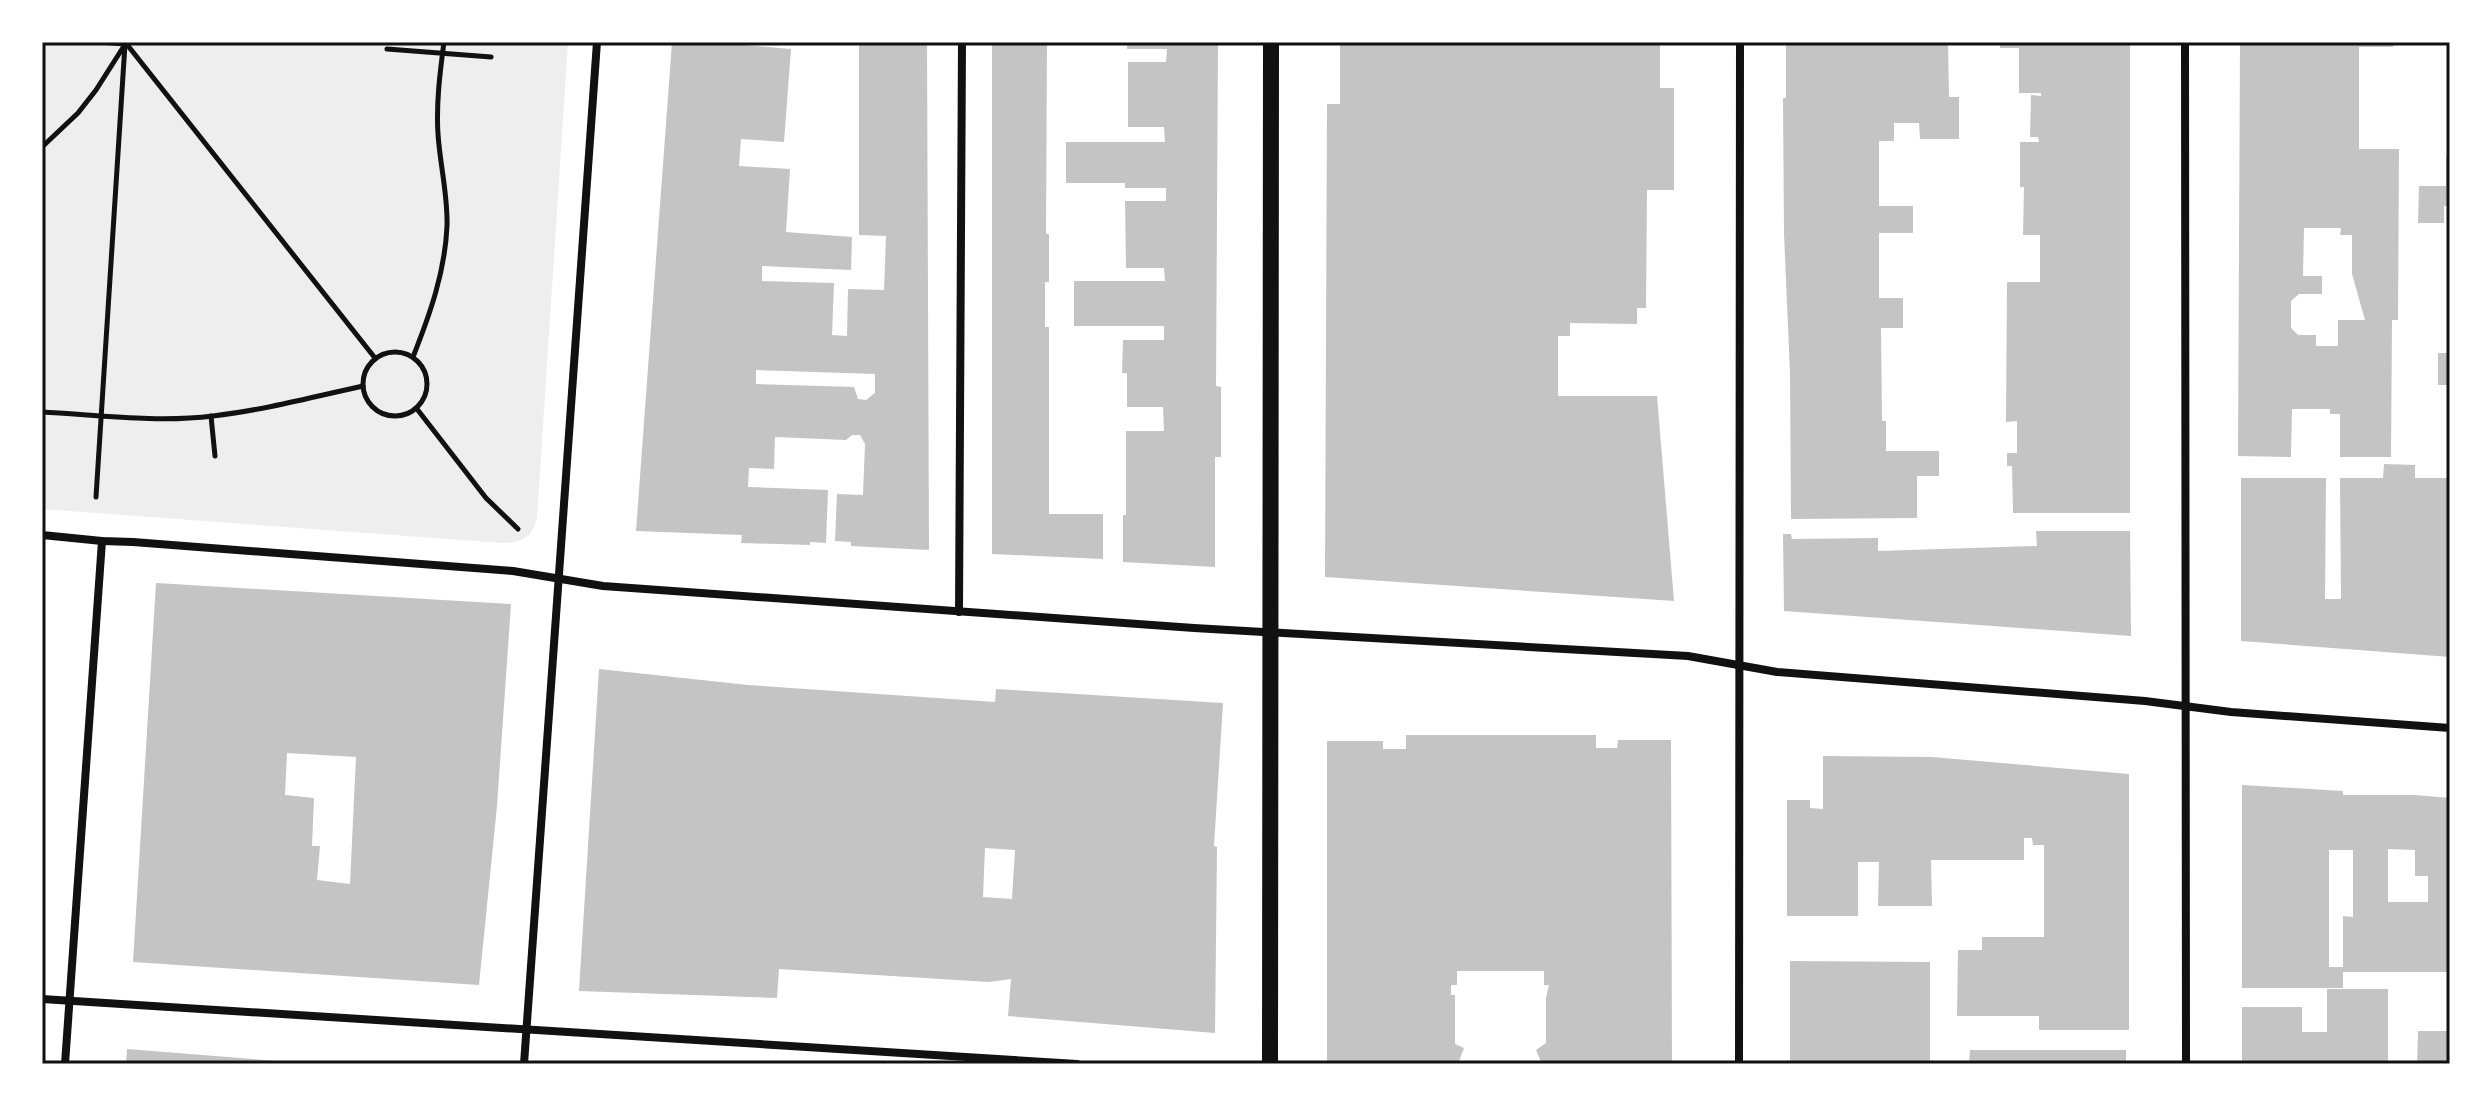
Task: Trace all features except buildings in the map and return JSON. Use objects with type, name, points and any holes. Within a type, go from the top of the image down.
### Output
[{"type":"main road","points":[[1270,1064],[1271,42]]},
{"type":"street","points":[[524,1064],[597,42]]},
{"type":"street","points":[[959,612],[962,42]]},
{"type":"street","points":[[1739,1064],[1740,42]]},
{"type":"street","points":[[2185,42],[2186,1064]]},
{"type":"street","points":[[42,535],[513,571],[603,586],[1271,633],[1688,656],[1777,672],[2450,728]]},
{"type":"street","points":[[65,1064],[102,541]]},
{"type":"street","points":[[42,999],[1077,1064]]},
{"type":"path","points":[[100,42],[125,42]]},
{"type":"path","points":[[42,147],[78,113],[125,42]]},
{"type":"path","points":[[125,42],[375,358]]},
{"type":"path","points":[[96,497],[125,42]]},
{"type":"path","points":[[413,357],[437,293],[444,257],[446,195],[438,132],[444,42]]},
{"type":"path","points":[[387,49],[491,57]]},
{"type":"path","points":[[398,351],[413,357],[423,368],[428,382],[425,397],[417,409],[401,416],[383,414],[369,403],[364,394],[368,366],[375,358],[390,352],[398,351]]},
{"type":"path","points":[[42,412],[101,416],[211,416],[291,403],[363,386]]},
{"type":"path","points":[[417,409],[486,498],[518,529]]},
{"type":"path","points":[[211,416],[215,456]]},
{"type":"shaded area","points":[[42,42],[568,42],[537,518],[529,534],[521,540],[503,543],[42,509]]}]
